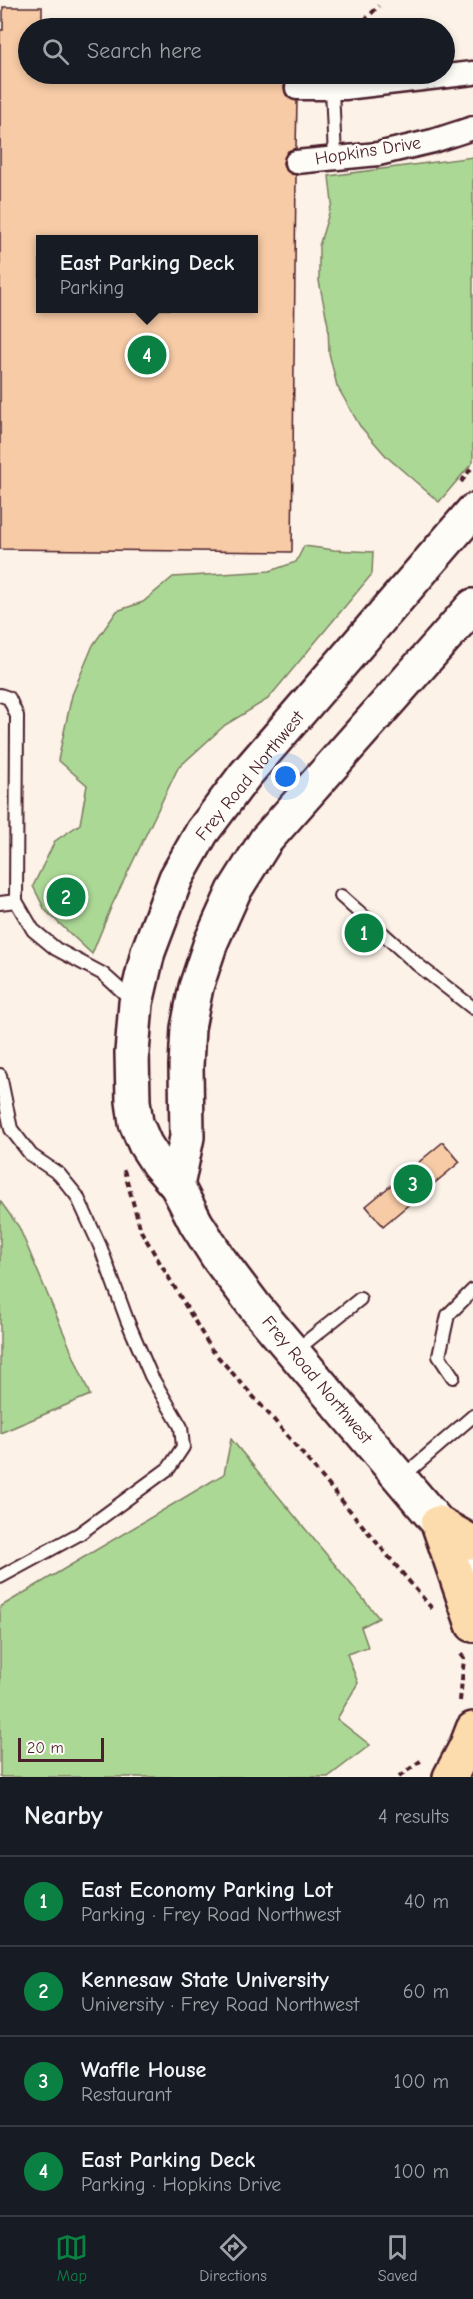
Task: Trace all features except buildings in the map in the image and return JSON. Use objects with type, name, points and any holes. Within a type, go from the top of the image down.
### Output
[{"type":"main road","name":"Frey Road Northwest","points":[[473,511],[245,775],[202,832],[164,904],[148,952],[136,1003],[132,1078],[136,1123],[145,1144],[177,1186],[196,1223],[219,1259],[293,1352],[473,1564]]},
{"type":"main road","points":[[177,1186],[187,1137],[186,1066],[190,1018],[196,987],[211,942],[234,891],[272,832],[469,613]]},
{"type":"main road","points":[[438,1523],[473,1543]]},
{"type":"main road","points":[[438,1523],[465,1636]]},
{"type":"main road","points":[[450,1777],[466,1719]]},
{"type":"street","points":[[455,74],[473,72]]},
{"type":"street","points":[[297,88],[332,88],[367,84]]},
{"type":"street","name":"Hopkins Drive","points":[[296,162],[378,154],[433,141],[473,128]]},
{"type":"lane","points":[[332,88],[335,158]]},
{"type":"lane","points":[[0,695],[9,698],[17,716],[16,901],[33,930],[56,949],[103,974],[136,1003]]},
{"type":"lane","points":[[341,896],[418,964],[473,1008]]},
{"type":"lane","points":[[0,903],[16,901]]},
{"type":"lane","points":[[0,1075],[11,1129],[31,1155],[59,1174],[77,1196],[100,1246],[127,1320],[151,1376],[181,1427],[183,1446],[169,1468],[79,1534],[0,1577]]},
{"type":"lane","points":[[453,1377],[439,1356],[448,1315],[473,1290]]},
{"type":"lane","points":[[293,1352],[360,1299]]},
{"type":"lane","points":[[400,1478],[473,1416]]},
{"type":"path","points":[[366,18],[379,6]]},
{"type":"path","points":[[275,1421],[439,1618]]},
{"type":"path","points":[[465,1636],[466,1719]]},
{"type":"green space","points":[[473,157],[473,462],[439,502],[387,457],[360,426],[337,386],[329,353],[328,325],[319,281],[319,246],[332,203],[329,176]]},
{"type":"green space","points":[[304,546],[373,552],[372,574],[268,699],[225,725],[178,768],[112,905],[92,954],[45,910],[33,886],[55,841],[80,824],[87,785],[58,760],[72,695],[93,645],[117,611],[143,602],[173,577],[270,571],[296,562]]},
{"type":"green space","points":[[0,1201],[19,1227],[90,1395],[0,1433]]},
{"type":"green space","points":[[231,1439],[379,1618],[361,1627],[368,1647],[347,1654],[358,1683],[337,1719],[370,1745],[328,1777],[0,1777],[0,1607],[224,1474]]},
{"type":"place","name":"East Parking Deck","points":[[147,355]]},
{"type":"place","name":"Kennesaw State University","points":[[66,897]]},
{"type":"place","name":"East Economy Parking Lot","points":[[364,933]]},
{"type":"place","name":"Waffle House","points":[[413,1184]]}]
